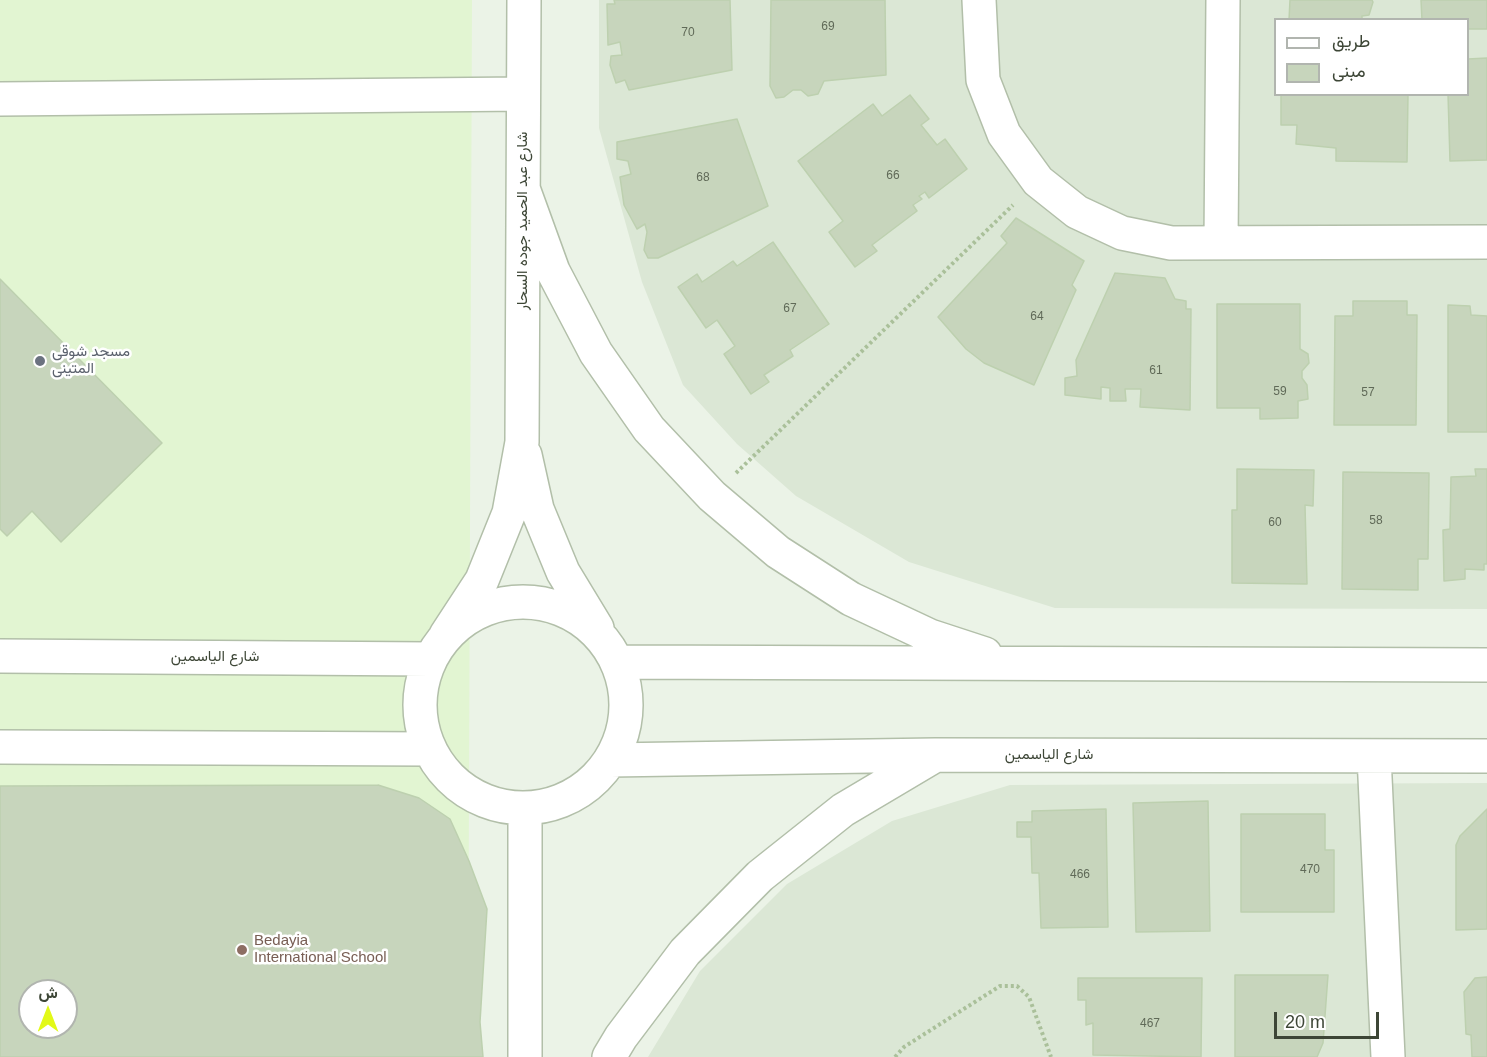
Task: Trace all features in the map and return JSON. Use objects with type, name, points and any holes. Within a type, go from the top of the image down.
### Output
[{"type":"street","name":"شارع عبد الحميد جوده السحار","points":[[438,647],[482,580],[509,513],[522,442],[524,0]]},
{"type":"street","points":[[979,0],[984,80],[1004,134],[1038,181],[1077,212],[1122,233],[1171,243],[1487,242]]},
{"type":"street","points":[[1221,243],[1223,0]]},
{"type":"street","points":[[0,99],[524,94]]},
{"type":"street","points":[[524,191],[553,271],[596,353],[649,429],[712,496],[778,552],[852,599],[930,636],[1012,663]]},
{"type":"street","name":"شارع عبد الحميد جوده السحار","points":[[522,442],[537,509],[563,572],[611,651]]},
{"type":"street","points":[[527,601],[556,606],[583,620],[611,651],[625,686],[627,712],[622,737],[610,760],[594,780],[574,795],[550,804],[525,808],[502,806],[479,798],[459,786],[442,769],[430,749],[422,727],[419,704],[422,681],[438,647],[470,616],[497,604],[527,601]]},
{"type":"street","name":"شارع الياسمين","points":[[0,656],[438,647]]},
{"type":"street","points":[[611,651],[1012,663],[1487,665]]},
{"type":"street","points":[[0,747],[430,749]]},
{"type":"street","points":[[609,1057],[621,1037],[685,952],[760,876],[843,810],[935,755]]},
{"type":"street","name":"شارع الياسمين","points":[[610,760],[935,755],[1487,756]]},
{"type":"street","points":[[1374,756],[1388,1057]]},
{"type":"street","points":[[525,808],[525,1057]]},
{"type":"path","points":[[712,496],[1038,181]]},
{"type":"path","points":[[895,1057],[904,1047],[1000,986],[1017,986],[1029,997],[1051,1057]]},
{"type":"shaded area","points":[[0,0],[472,0],[468,1057],[0,1057]]},
{"type":"shaded area","points":[[599,0],[1487,0],[1487,609],[1055,608],[909,562],[796,496],[737,444],[683,385],[642,282],[599,128]]},
{"type":"shaded area","points":[[1487,783],[1487,1057],[648,1057],[700,971],[787,884],[892,821],[1010,785]]},
{"type":"building","points":[[614,0],[730,0],[732,70],[629,90],[625,80],[616,83],[610,65],[611,56],[622,55],[620,42],[608,45],[607,4],[615,4]]},
{"type":"building","points":[[771,0],[885,0],[886,75],[824,81],[818,94],[808,96],[801,90],[793,90],[784,97],[776,98],[770,86]]},
{"type":"building","points":[[1290,0],[1372,0],[1373,2],[1369,15],[1362,16],[1362,18],[1289,18]]},
{"type":"building","points":[[1421,0],[1487,0],[1487,29],[1469,29],[1469,18],[1422,18]]},
{"type":"building","points":[[1487,58],[1487,160],[1450,161],[1448,96],[1469,96],[1469,59]]},
{"type":"building","points":[[910,95],[929,119],[921,125],[937,145],[945,139],[967,169],[929,198],[925,192],[919,196],[922,199],[913,205],[917,211],[872,245],[877,251],[855,267],[829,232],[843,221],[798,161],[873,104],[882,116]]},
{"type":"building","points":[[1281,96],[1408,96],[1407,162],[1336,161],[1336,148],[1296,144],[1297,125],[1281,125]]},
{"type":"building","points":[[737,119],[768,206],[658,258],[648,258],[644,250],[647,232],[645,224],[637,229],[624,205],[620,177],[631,174],[628,161],[617,159],[617,142]]},
{"type":"building","points":[[1016,218],[1084,261],[1072,285],[1076,290],[1034,385],[984,363],[966,349],[938,317],[1007,243],[1001,236]]},
{"type":"building","points":[[773,242],[829,324],[790,350],[793,356],[764,375],[769,382],[751,394],[724,354],[735,346],[717,320],[706,328],[678,287],[697,274],[702,282],[733,261],[737,266]]},
{"type":"building","points":[[1115,273],[1165,278],[1175,299],[1186,301],[1186,309],[1191,309],[1190,410],[1140,407],[1141,389],[1125,389],[1126,401],[1110,401],[1110,388],[1101,387],[1101,399],[1065,395],[1065,378],[1077,376],[1076,360]]},
{"type":"building","name":"مسجد شوقى المتينى","points":[[0,279],[162,443],[61,542],[32,511],[7,536],[0,529]]},
{"type":"building","points":[[1353,301],[1407,301],[1407,315],[1417,315],[1416,425],[1334,425],[1335,316],[1353,316]]},
{"type":"building","points":[[1217,304],[1300,304],[1300,349],[1308,354],[1309,363],[1302,371],[1302,378],[1307,385],[1308,399],[1298,401],[1298,418],[1260,419],[1260,408],[1217,408]]},
{"type":"building","points":[[1448,305],[1470,306],[1471,315],[1487,316],[1487,432],[1448,432]]},
{"type":"building","points":[[1237,469],[1314,470],[1313,506],[1305,505],[1307,584],[1232,583],[1232,510],[1237,510]]},
{"type":"building","points":[[1475,469],[1487,469],[1487,564],[1484,564],[1484,570],[1465,569],[1465,579],[1444,581],[1443,530],[1450,529],[1451,477],[1476,476]]},
{"type":"building","points":[[1343,472],[1429,473],[1428,559],[1418,559],[1418,590],[1342,589]]},
{"type":"building","name":"Bedayia International School","points":[[378,785],[419,798],[450,819],[487,909],[480,1022],[483,1057],[0,1057],[0,786]]},
{"type":"building","points":[[1208,801],[1210,931],[1136,932],[1133,803]]},
{"type":"building","points":[[1106,809],[1108,927],[1041,928],[1039,873],[1032,873],[1031,837],[1017,837],[1017,822],[1032,822],[1032,811]]},
{"type":"building","points":[[1487,809],[1487,929],[1456,930],[1456,845],[1460,836]]},
{"type":"building","points":[[1241,814],[1325,814],[1325,850],[1334,850],[1334,912],[1241,912]]},
{"type":"building","points":[[1235,975],[1328,975],[1323,1043],[1317,1057],[1235,1057]]},
{"type":"building","points":[[1487,977],[1487,1057],[1472,1057],[1471,1035],[1466,1034],[1464,992],[1475,978]]},
{"type":"building","points":[[1078,978],[1202,978],[1201,1057],[1093,1055],[1093,1023],[1086,1025],[1086,1000],[1078,1000]]},
{"type":"place","name":"مسجد شوقى المتينى","points":[[40,361]]},
{"type":"place","name":"Bedayia International School","points":[[242,950]]}]
